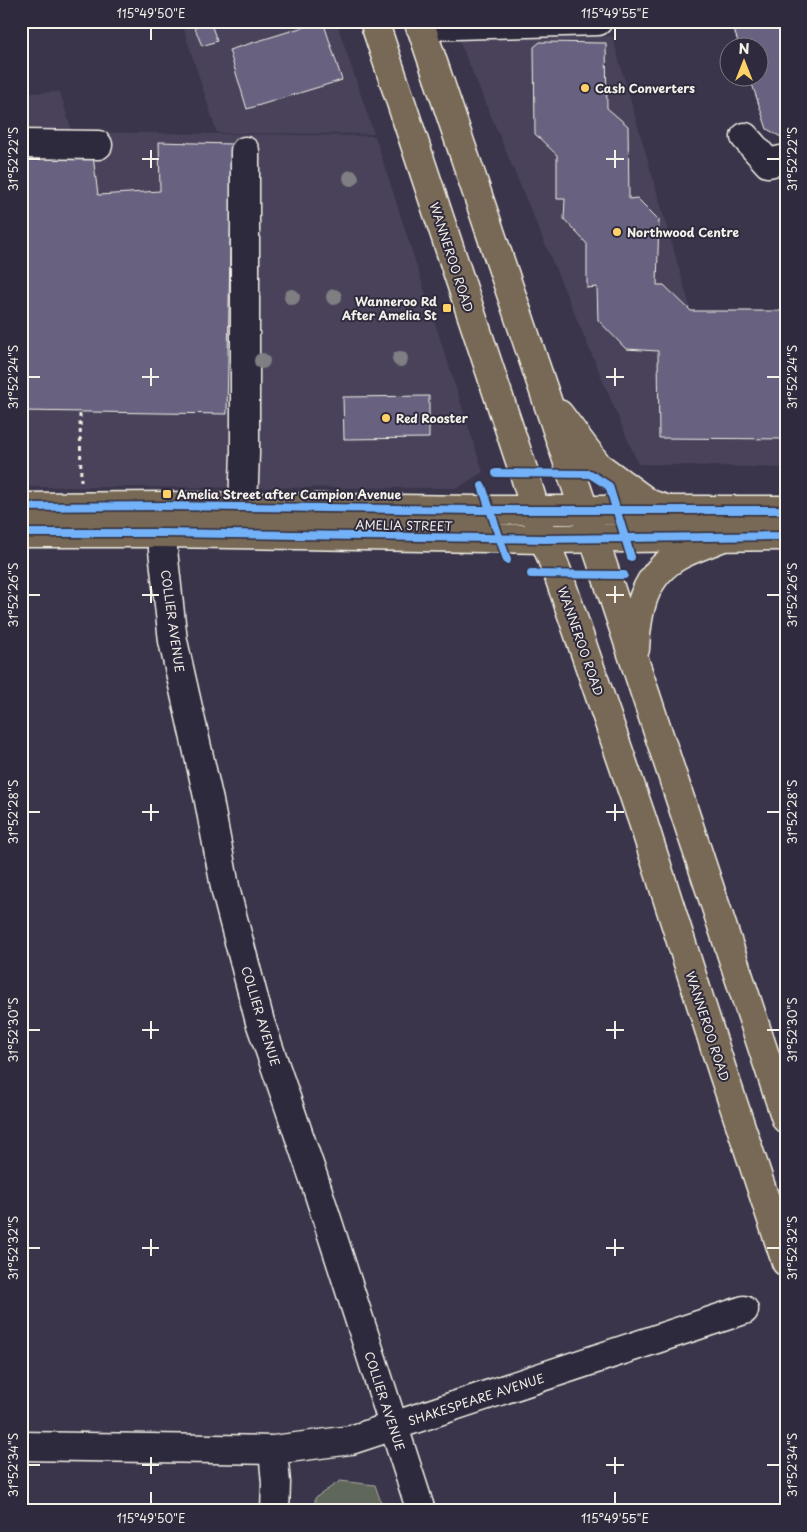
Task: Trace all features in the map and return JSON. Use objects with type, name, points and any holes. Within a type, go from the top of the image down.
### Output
[{"type":"main road","name":"WANNEROO ROAD","points":[[374,21],[544,539],[643,822],[723,1074],[786,1262]]},
{"type":"main road","points":[[419,24],[584,510],[786,1119]]},
{"type":"main road","points":[[546,398],[598,466],[650,504],[669,510]]},
{"type":"main road","name":"AMELIA STREET","points":[[21,507],[163,520],[544,539],[786,536]]},
{"type":"main road","name":"AMELIA STREET","points":[[21,533],[163,520],[243,507],[478,510],[786,510]]},
{"type":"main road","points":[[635,663],[637,620],[642,599],[650,583],[663,568],[678,556],[723,537]]},
{"type":"street","points":[[419,24],[598,21]]},
{"type":"street","points":[[745,137],[768,163],[786,159]]},
{"type":"street","points":[[21,144],[98,145]]},
{"type":"street","points":[[243,507],[245,453],[245,151]]},
{"type":"street","name":"COLLIER AVENUE","points":[[163,520],[166,580],[175,650],[209,801],[226,892],[260,1022],[315,1182],[421,1511]]},
{"type":"street","name":"SHAKESPEARE AVENUE","points":[[21,1446],[273,1450],[351,1440],[744,1310]]},
{"type":"street","points":[[273,1450],[276,1483],[275,1511]]},
{"type":"path","points":[[80,414],[81,481]]},
{"type":"shaded area","points":[[181,21],[336,21],[374,134],[217,133]]},
{"type":"shaded area","points":[[612,36],[691,310],[786,311],[786,468],[638,464],[458,38]]},
{"type":"shaded area","points":[[60,92],[72,132],[375,136],[483,472],[458,488],[21,487],[21,93]]},
{"type":"shaded area","points":[[340,1481],[375,1485],[384,1511],[315,1511],[315,1498]]},
{"type":"building","points":[[192,21],[210,21],[217,41],[202,46]]},
{"type":"building","points":[[323,21],[342,80],[247,109],[229,50]]},
{"type":"building","points":[[731,21],[786,21],[786,140],[767,129],[753,88],[770,88],[770,38],[737,38]]},
{"type":"building","name":"Northwood Centre","points":[[540,42],[606,43],[607,108],[628,126],[629,199],[637,198],[659,220],[657,285],[664,285],[691,311],[786,311],[786,439],[659,438],[658,351],[626,349],[598,320],[597,287],[587,288],[587,244],[564,219],[565,199],[557,199],[557,155],[535,134],[534,47]]},
{"type":"building","points":[[159,142],[232,144],[227,414],[21,411],[21,154],[93,156],[98,195],[160,191]]},
{"type":"building","name":"Red Rooster","points":[[429,396],[429,438],[344,439],[343,397]]},
{"type":"cycle path","points":[[496,473],[590,474],[609,486],[631,557]]},
{"type":"cycle path","points":[[482,486],[507,560]]},
{"type":"cycle path","points":[[21,507],[163,506],[478,510],[786,510]]},
{"type":"cycle path","points":[[21,533],[162,533],[544,539],[786,536]]},
{"type":"cycle path","points":[[531,574],[624,575]]},
{"type":"place","name":"Cash Converters","points":[[585,88]]},
{"type":"place","name":"Northwood Centre","points":[[617,232]]},
{"type":"place","name":"Wanneroo Rd After Amelia St","points":[[447,308]]},
{"type":"place","name":"Red Rooster","points":[[386,418]]},
{"type":"place","name":"Amelia Street after Campion Avenue","points":[[167,494]]}]
